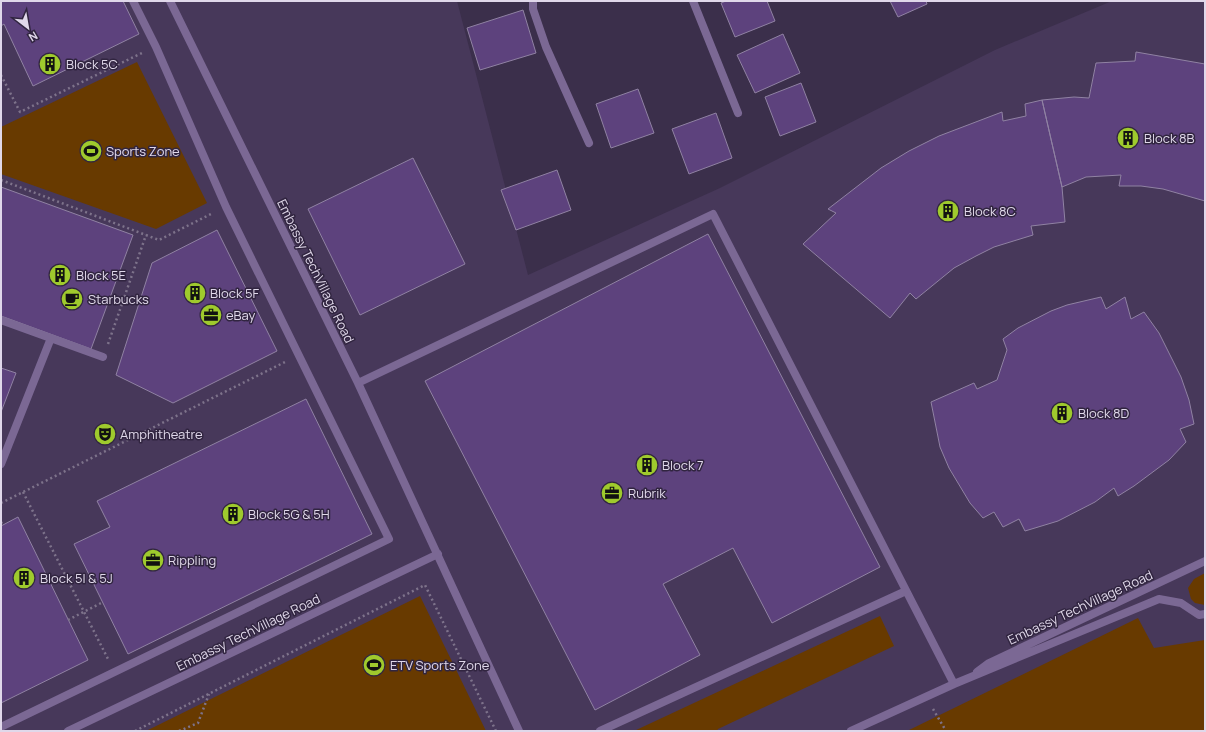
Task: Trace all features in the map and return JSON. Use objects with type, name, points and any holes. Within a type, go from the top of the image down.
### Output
[{"type":"street","points":[[1,727],[389,539],[226,207],[156,47],[133,1]]},
{"type":"street","name":"Embassy TechVillage Road","points":[[170,1],[358,383],[519,731]]},
{"type":"street","points":[[534,1],[533,8],[546,47],[589,143]]},
{"type":"street","points":[[693,1],[738,113]]},
{"type":"street","points":[[358,383],[713,214],[954,684]]},
{"type":"street","points":[[1,320],[103,357]]},
{"type":"street","points":[[1,464],[51,338]]},
{"type":"street","name":"Embassy TechVillage Road","points":[[68,731],[438,554]]},
{"type":"street","name":"Embassy TechVillage Road","points":[[969,679],[989,663],[1205,561]]},
{"type":"street","points":[[600,731],[906,591]]},
{"type":"street","name":"Embassy TechVillage Road","points":[[851,731],[954,684],[1159,600],[1181,603],[1199,614],[1205,614]]},
{"type":"path","points":[[1,75],[20,112],[156,47]]},
{"type":"path","points":[[1,180],[159,240],[226,207]]},
{"type":"path","points":[[103,357],[146,235]]},
{"type":"path","points":[[1,503],[298,355]]},
{"type":"path","points":[[23,492],[115,672]]},
{"type":"path","points":[[135,731],[425,585],[496,731]]},
{"type":"path","points":[[68,620],[103,602]]},
{"type":"path","points":[[182,731],[198,723],[209,693]]},
{"type":"path","points":[[926,697],[946,731]]},
{"type":"shaded area","points":[[1,1],[457,1],[528,275],[720,188],[995,50],[1112,1],[1205,1],[1205,731],[1,731]]},
{"type":"shaded area","name":"Sports Zone","points":[[137,62],[207,203],[156,229],[1,174],[1,127]]},
{"type":"shaded area","points":[[1205,573],[1205,605],[1195,603],[1191,599],[1188,588],[1194,579]]},
{"type":"shaded area","name":"ETV Sports Zone","points":[[420,596],[486,731],[146,731]]},
{"type":"shaded area","points":[[880,616],[894,646],[718,729],[717,731],[634,731]]},
{"type":"shaded area","points":[[1138,618],[1154,648],[1205,640],[1205,731],[907,731]]},
{"type":"building","name":"Block 5C","points":[[1,1],[123,1],[139,34],[33,86],[4,24],[1,26]]},
{"type":"building","points":[[726,1],[767,1],[775,21],[735,37],[721,3]]},
{"type":"building","points":[[890,1],[926,1],[927,4],[898,17]]},
{"type":"building","points":[[523,10],[536,53],[480,70],[467,28]]},
{"type":"building","points":[[783,34],[800,73],[755,93],[737,55]]},
{"type":"building","name":"Block 8B","points":[[1136,52],[1205,64],[1205,201],[1163,189],[1141,186],[1119,186],[1121,175],[1086,177],[1062,187],[1042,100],[1074,97],[1089,98],[1096,63],[1135,61]]},
{"type":"building","points":[[801,83],[816,122],[780,136],[765,97]]},
{"type":"building","points":[[638,89],[654,133],[611,148],[596,104]]},
{"type":"building","name":"Block 8C","points":[[1042,100],[1062,187],[1065,222],[1031,226],[1033,235],[994,247],[954,268],[916,299],[910,293],[890,318],[803,244],[836,213],[828,209],[881,168],[909,151],[939,136],[1002,112],[1003,121],[1026,116],[1025,104]]},
{"type":"building","points":[[716,113],[732,158],[689,174],[672,129]]},
{"type":"building","points":[[413,158],[465,264],[360,315],[308,209]]},
{"type":"building","points":[[557,170],[571,210],[516,230],[501,190]]},
{"type":"building","name":"Block 5E","points":[[1,187],[133,235],[91,349],[1,316]]},
{"type":"building","name":"Block 5F","points":[[217,230],[277,351],[173,403],[116,375],[152,263]]},
{"type":"building","name":"Block 7","points":[[708,234],[880,567],[772,623],[733,548],[663,584],[700,655],[595,710],[425,381]]},
{"type":"building","name":"Block 8D","points":[[1101,297],[1106,309],[1125,297],[1131,319],[1144,312],[1159,333],[1181,377],[1189,400],[1194,424],[1180,429],[1186,442],[1169,460],[1118,496],[1114,488],[1095,502],[1058,521],[1025,531],[1019,519],[1003,527],[994,512],[983,518],[970,503],[949,468],[940,447],[931,402],[974,383],[977,389],[997,380],[1007,350],[1003,339],[1018,328],[1051,311],[1067,305]]},
{"type":"building","points":[[1,368],[16,373],[1,412]]},
{"type":"building","name":"Block 5G & 5H","points":[[306,399],[372,534],[128,654],[74,544],[110,527],[97,501]]},
{"type":"building","name":"Block 5I & 5J","points":[[18,517],[88,660],[1,703],[1,526]]},
{"type":"place","name":"Block 5C","points":[[50,64]]},
{"type":"place","name":"Block 8B","points":[[1128,138]]},
{"type":"place","name":"Sports Zone","points":[[91,151]]},
{"type":"place","name":"Block 8C","points":[[948,211]]},
{"type":"place","name":"Block 5E","points":[[60,275]]},
{"type":"place","name":"Block 5F","points":[[195,293]]},
{"type":"place","name":"Starbucks","points":[[72,299]]},
{"type":"place","name":"eBay","points":[[211,315]]},
{"type":"place","name":"Block 8D","points":[[1062,413]]},
{"type":"place","name":"Amphitheatre","points":[[105,434]]},
{"type":"place","name":"Block 7","points":[[647,465]]},
{"type":"place","name":"Rubrik","points":[[612,493]]},
{"type":"place","name":"Block 5G & 5H","points":[[233,514]]},
{"type":"place","name":"Rippling","points":[[153,560]]},
{"type":"place","name":"Block 5I & 5J","points":[[24,578]]},
{"type":"place","name":"ETV Sports Zone","points":[[374,665]]}]
